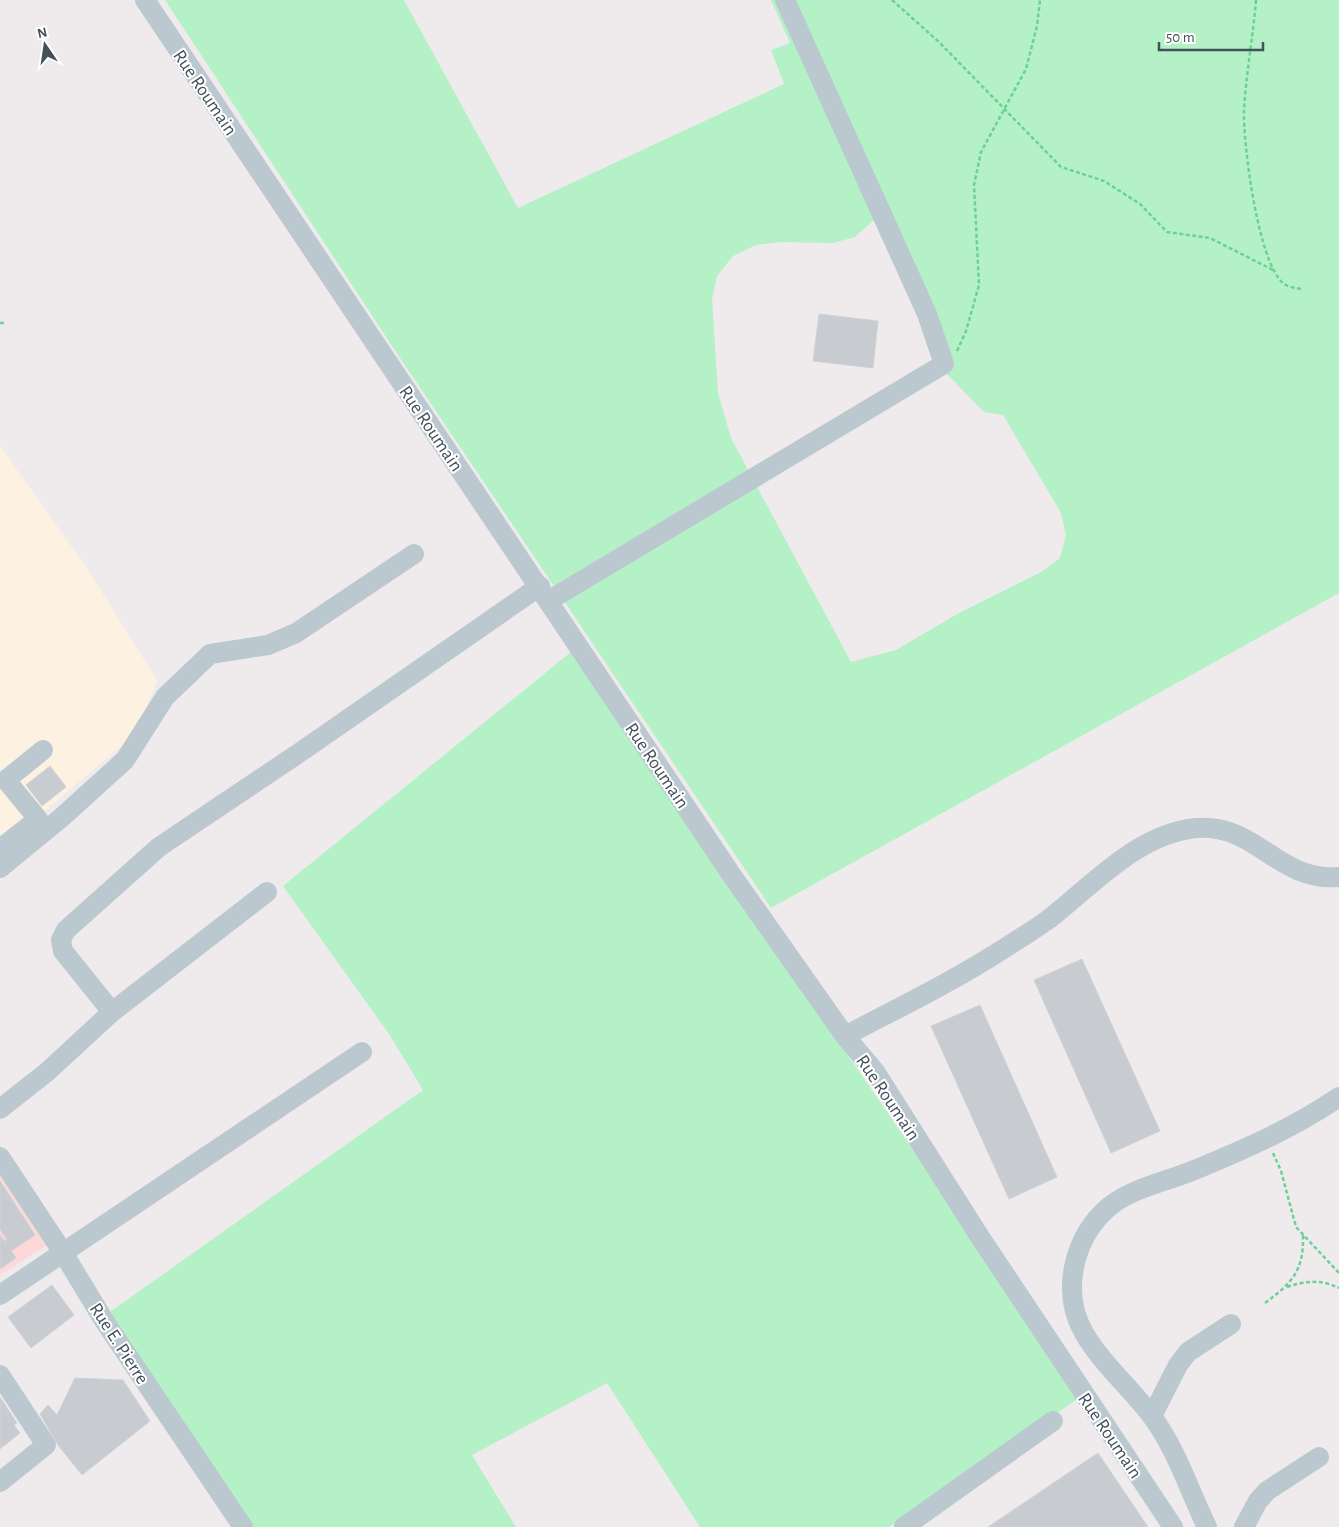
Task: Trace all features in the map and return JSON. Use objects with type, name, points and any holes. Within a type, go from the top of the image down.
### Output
[{"type":"street","name":"Rue Roumain","points":[[145,0],[329,278],[544,594],[733,877],[845,1036],[876,1073],[980,1237],[1173,1527]]},
{"type":"street","points":[[112,1012],[63,951],[61,940],[66,930],[159,847],[338,726],[544,594],[944,364],[927,314],[786,0]]},
{"type":"street","points":[[0,868],[61,818],[125,760],[165,697],[210,654],[268,645],[296,633],[414,554]]},
{"type":"street","points":[[0,849],[38,819],[6,780],[43,750]]},
{"type":"street","points":[[845,1036],[991,957],[1048,920],[1115,864],[1147,845],[1169,835],[1195,828],[1221,829],[1246,837],[1286,866],[1308,874],[1339,877]]},
{"type":"street","points":[[0,1109],[47,1072],[112,1012],[267,892]]},
{"type":"street","points":[[0,1295],[362,1052]]},
{"type":"street","points":[[1207,1527],[1166,1439],[1152,1416],[1084,1332],[1075,1308],[1072,1284],[1075,1259],[1084,1237],[1096,1220],[1111,1205],[1133,1193],[1198,1169],[1267,1138],[1339,1097]]},
{"type":"street","name":"Rue E. Pierre","points":[[0,1157],[63,1252],[105,1322],[243,1527]]},
{"type":"street","points":[[1152,1416],[1178,1365],[1188,1352],[1231,1324]]},
{"type":"street","points":[[0,1375],[46,1445],[0,1482]]},
{"type":"street","points":[[904,1527],[1053,1422]]},
{"type":"street","points":[[1244,1527],[1258,1501],[1267,1491],[1319,1457]]},
{"type":"path","points":[[892,0],[939,42],[1061,168],[1104,181],[1140,204],[1167,232],[1210,238],[1273,270]]},
{"type":"path","points":[[942,358],[957,352],[966,331],[979,285],[974,184],[981,152],[1002,109],[1026,69],[1037,26],[1040,0]]},
{"type":"path","points":[[1256,0],[1244,111],[1246,154],[1254,209],[1273,270],[1284,284],[1301,289]]},
{"type":"path","points":[[0,324],[5,322]]},
{"type":"path","points":[[1267,1138],[1281,1171],[1293,1218],[1303,1235],[1339,1273]]},
{"type":"path","points":[[1286,1288],[1296,1275],[1301,1262],[1303,1235]]},
{"type":"path","points":[[1265,1303],[1286,1288],[1300,1283],[1315,1281],[1339,1288]]},
{"type":"shaded area","points":[[0,446],[84,564],[157,680],[138,732],[0,849]]},
{"type":"shaded area","points":[[0,1170],[49,1244],[0,1275]]},
{"type":"green space","points":[[165,0],[404,0],[518,208],[784,84],[771,50],[790,43],[771,0],[1339,0],[1339,593],[771,908],[392,346]],"holes":[[[874,220],[947,374],[984,412],[1003,415],[1061,513],[1066,535],[1060,558],[1041,572],[959,613],[896,650],[851,662],[731,438],[718,393],[712,299],[717,276],[733,256],[756,245],[782,242],[833,243],[855,237]]]},
{"type":"green space","points":[[571,652],[1082,1396],[889,1527],[700,1527],[607,1383],[472,1455],[516,1527],[250,1527],[107,1314],[423,1090],[389,1034],[283,886]]},
{"type":"building","points":[[819,314],[878,321],[873,368],[813,361]]},
{"type":"building","points":[[50,766],[66,787],[42,806],[26,785]]},
{"type":"building","points":[[1082,959],[1160,1131],[1111,1153],[1034,980]]},
{"type":"building","points":[[980,1005],[1057,1177],[1009,1199],[931,1026]]},
{"type":"building","points":[[0,1181],[35,1235],[11,1251],[16,1258],[0,1269],[0,1235],[4,1241],[7,1240],[0,1229]]},
{"type":"building","points":[[52,1285],[74,1315],[31,1348],[8,1317]]},
{"type":"building","points":[[75,1378],[123,1380],[150,1421],[82,1475],[58,1445],[40,1414],[48,1405],[57,1415]]},
{"type":"building","points":[[0,1397],[17,1423],[14,1425],[20,1433],[0,1449]]},
{"type":"building","points":[[1098,1453],[1148,1527],[988,1527]]}]
